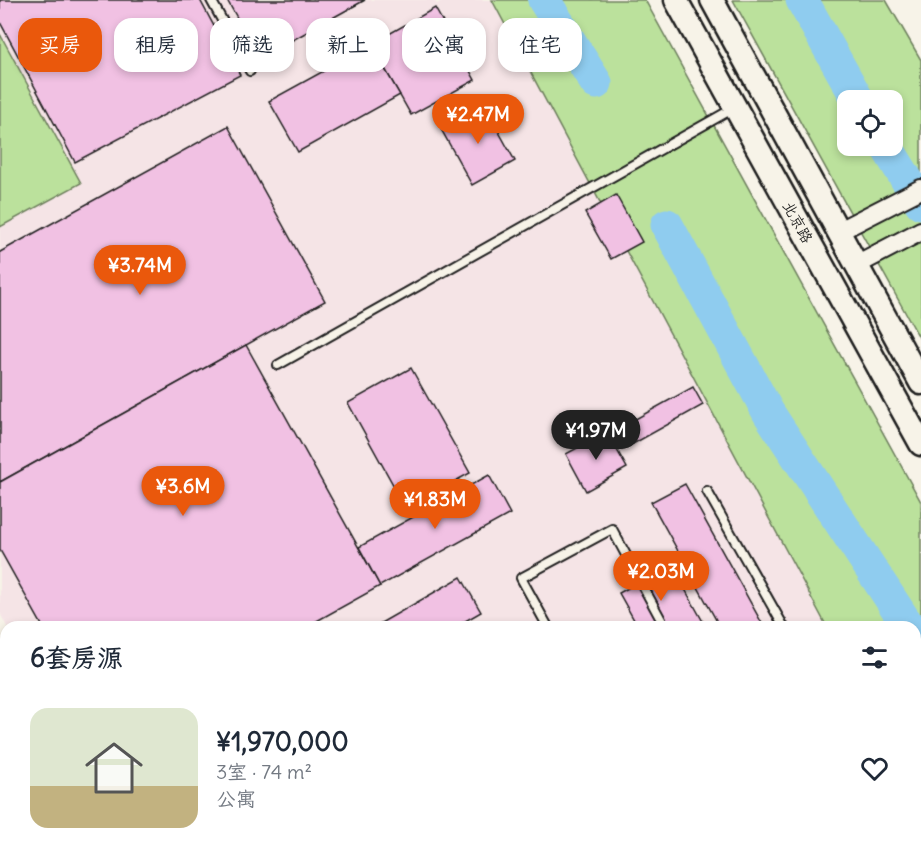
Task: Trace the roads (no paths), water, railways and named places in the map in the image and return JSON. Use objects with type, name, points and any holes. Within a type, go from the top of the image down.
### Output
[{"type":"main road","name":"北京路","points":[[676,0],[921,444]]},
{"type":"main road","name":"北京路","points":[[712,0],[921,383]]},
{"type":"street","points":[[839,231],[921,189]]},
{"type":"street","points":[[856,265],[921,231]]},
{"type":"lane","points":[[211,0],[221,18]]},
{"type":"lane","points":[[278,365],[735,107]]},
{"type":"lane","points":[[707,491],[781,621]]},
{"type":"lane","points":[[545,621],[521,578],[612,529],[662,621]]},
{"type":"waterway","points":[[544,0],[596,83]]},
{"type":"waterway","points":[[802,0],[852,90]]},
{"type":"waterway","points":[[892,156],[921,203]]},
{"type":"waterway","points":[[667,225],[768,412],[905,621]]}]
